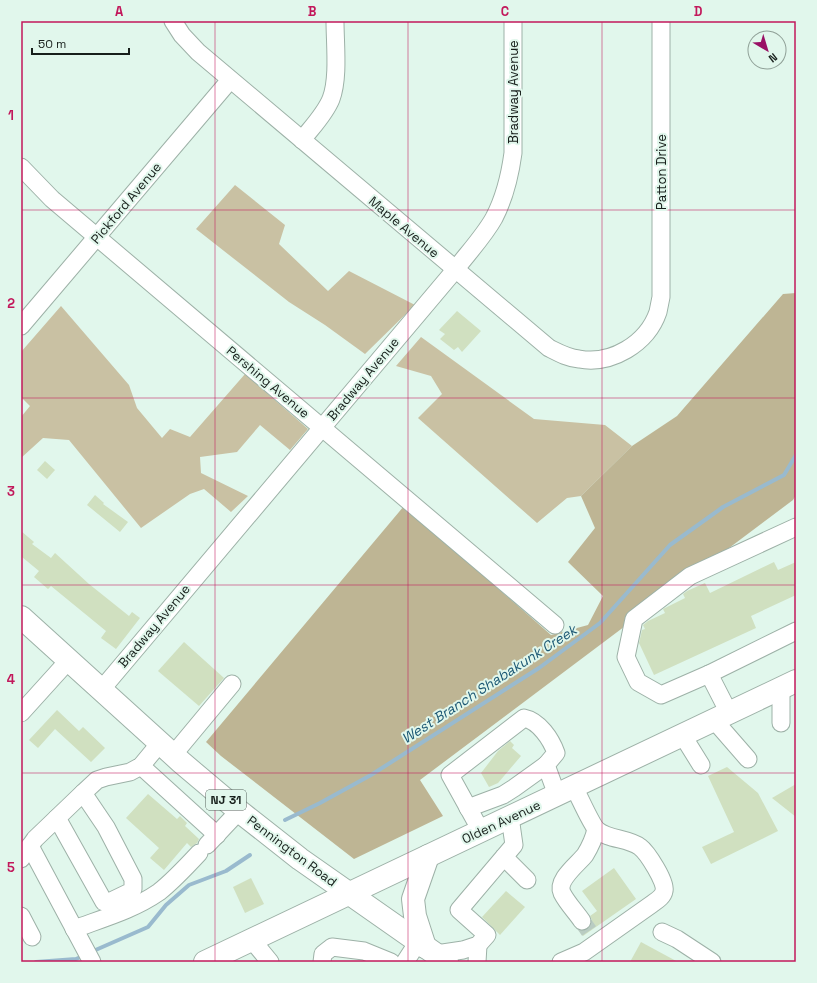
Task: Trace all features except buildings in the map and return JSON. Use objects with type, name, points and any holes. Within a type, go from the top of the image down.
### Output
[{"type":"main road","name":"Pennington Road","points":[[21,617],[166,749],[239,811],[300,859],[431,951]]},
{"type":"main road","name":"Olden Avenue","points":[[208,961],[789,685]]},
{"type":"main road","points":[[428,856],[413,899],[415,916],[431,951]]},
{"type":"street","name":"Maple Avenue","points":[[173,21],[182,35],[198,52],[230,80],[550,348],[564,356],[579,360],[608,358],[621,353],[634,345],[643,336],[653,321]]},
{"type":"street","points":[[302,140],[324,112],[335,84],[335,21]]},
{"type":"street","name":"Bradway Avenue","points":[[101,690],[455,270],[494,218],[503,198],[510,174],[513,153],[513,21]]},
{"type":"street","name":"Patton Drive","points":[[653,321],[657,313],[662,286],[661,21]]},
{"type":"street","name":"Pickford Avenue","points":[[21,326],[230,80]]},
{"type":"street","name":"Pershing Avenue","points":[[21,167],[52,199],[96,237],[555,625]]},
{"type":"street","points":[[796,527],[690,576],[634,619],[626,657],[638,682],[661,695],[709,674],[796,632]]},
{"type":"street","points":[[21,713],[68,660]]},
{"type":"street","points":[[709,674],[722,717],[748,759]]},
{"type":"street","points":[[92,962],[74,928],[25,852],[35,839],[98,780],[130,772],[166,749],[232,684]]},
{"type":"street","points":[[781,723],[789,685]]},
{"type":"street","points":[[468,808],[503,795],[546,765],[556,754],[552,742],[532,720],[524,718],[450,775],[468,808],[481,831]]},
{"type":"street","points":[[683,736],[701,765]]},
{"type":"street","points":[[546,765],[596,829],[604,834],[640,847],[664,883],[665,891],[661,897],[652,904],[590,932],[584,952],[561,962]]},
{"type":"street","points":[[141,766],[207,844]]},
{"type":"street","points":[[57,818],[104,902],[107,903],[132,892],[133,879],[106,827],[83,793]]},
{"type":"street","points":[[74,928],[120,913],[141,903],[159,891],[239,811]]},
{"type":"street","points":[[405,962],[431,951],[463,950],[478,945],[487,935],[459,910],[514,845],[510,817]]},
{"type":"street","points":[[590,932],[562,892],[562,883],[569,872],[585,855],[596,829]]},
{"type":"street","points":[[504,857],[527,880]]},
{"type":"street","points":[[21,916],[32,936]]},
{"type":"street","points":[[662,932],[677,939],[712,962]]},
{"type":"street","points":[[252,940],[270,962]]},
{"type":"street","points":[[477,962],[478,945]]},
{"type":"street","points":[[322,962],[323,954],[332,947],[364,951],[391,962]]},
{"type":"shaded area","points":[[235,185],[285,225],[279,244],[328,291],[349,271],[415,305],[365,354],[325,325],[289,302],[196,229]]},
{"type":"shaded area","points":[[796,293],[796,495],[793,500],[420,780],[443,816],[354,859],[221,756],[206,742],[404,506],[551,635],[588,625],[603,596],[568,562],[595,528],[581,496],[632,446],[677,416],[783,294]]},
{"type":"shaded area","points":[[61,306],[129,385],[137,408],[162,438],[170,429],[190,437],[245,374],[308,429],[290,450],[260,425],[237,452],[200,457],[201,473],[248,496],[231,512],[204,489],[190,494],[141,528],[69,440],[43,438],[21,458],[21,417],[30,406],[21,397],[21,352]]},
{"type":"shaded area","points":[[421,337],[534,419],[605,425],[632,446],[581,496],[567,498],[537,523],[418,418],[442,394],[431,376],[396,366]]},
{"type":"waterway","name":"West Branch Shabakunk Creek","points":[[285,820],[371,775],[539,668],[600,623],[670,545],[723,507],[784,475],[796,455]]},
{"type":"waterway","name":"West Branch Shabakunk Creek","points":[[91,952],[148,927],[166,905],[189,885],[226,871],[250,855]]},
{"type":"waterway","name":"West Branch Shabakunk Creek","points":[[36,962],[76,959],[83,956]]},
{"type":"tunnel","points":[[582,921],[589,931]]}]
